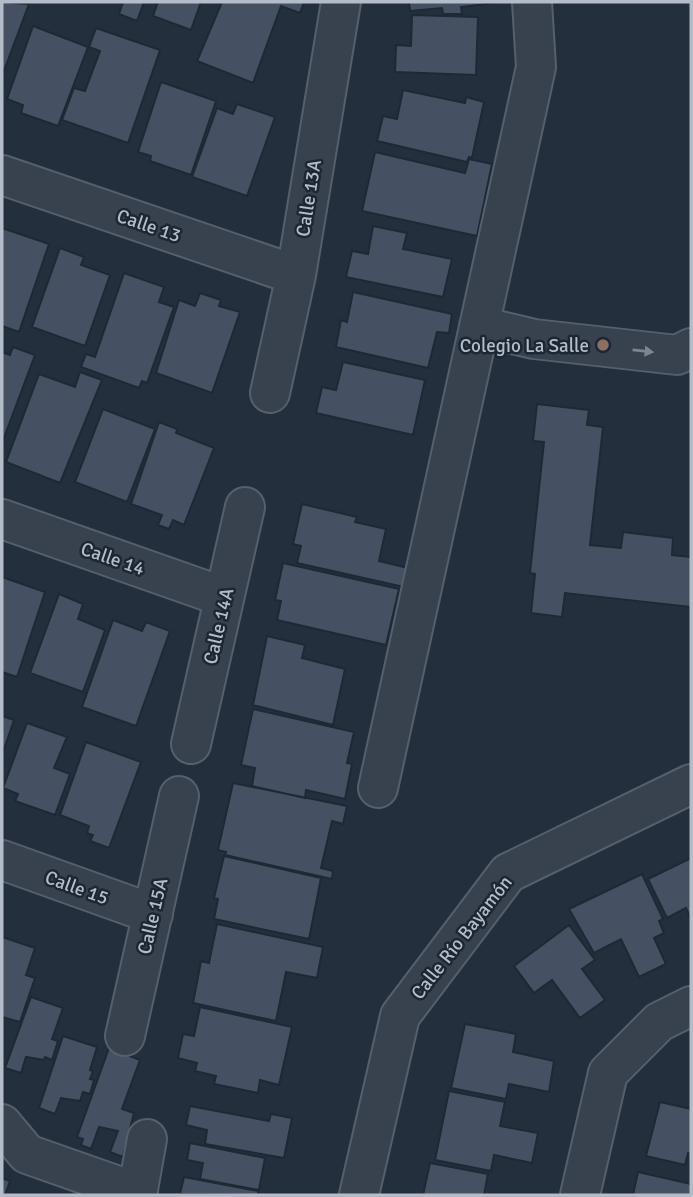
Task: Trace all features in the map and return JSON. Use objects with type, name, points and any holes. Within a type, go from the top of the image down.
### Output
[{"type":"street","name":"Calle 13A","points":[[270,393],[296,275],[341,2]]},
{"type":"street","points":[[378,788],[536,67],[532,2]]},
{"type":"street","name":"Calle 13","points":[[2,174],[296,275]]},
{"type":"street","points":[[479,327],[534,339],[677,355],[691,348]]},
{"type":"street","name":"Calle 14A","points":[[191,744],[244,507]]},
{"type":"street","name":"Calle 14","points":[[2,519],[224,597]]},
{"type":"street","name":"Calle Río Bayamón","points":[[359,1195],[400,1016],[508,873],[691,784]]},
{"type":"street","name":"Calle 15A","points":[[125,1036],[179,796]]},
{"type":"street","name":"Calle 15","points":[[2,860],[153,914]]},
{"type":"street","points":[[580,1195],[608,1073],[659,1022],[691,1006]]},
{"type":"street","points":[[2,1124],[27,1154],[138,1194],[147,1139]]},
{"type":"building","points":[[2,2],[29,4],[2,76]]},
{"type":"building","points":[[123,2],[144,2],[137,21],[119,14]]},
{"type":"building","points":[[158,2],[201,2],[191,30],[153,16]]},
{"type":"building","points":[[222,2],[304,2],[300,13],[281,6],[253,83],[197,61]]},
{"type":"building","points":[[409,2],[501,2],[461,7],[462,14],[443,14],[442,8],[410,11]]},
{"type":"building","points":[[412,15],[478,17],[476,75],[395,72],[396,45],[411,46]]},
{"type":"building","points":[[33,26],[88,47],[58,126],[21,113],[23,105],[7,99]]},
{"type":"building","points":[[96,28],[160,50],[128,143],[62,120],[74,88],[85,91],[100,51],[89,47]]},
{"type":"building","points":[[161,82],[216,101],[191,175],[150,161],[151,156],[138,152]]},
{"type":"building","points":[[403,90],[465,103],[466,97],[484,102],[472,158],[469,157],[467,162],[377,141],[383,116],[397,119]]},
{"type":"building","points":[[237,104],[275,117],[247,196],[192,177],[217,108],[233,114]]},
{"type":"building","points":[[375,152],[465,173],[469,159],[492,164],[477,236],[362,211]]},
{"type":"building","points":[[373,226],[407,233],[403,249],[452,259],[443,297],[346,277],[352,251],[368,254]]},
{"type":"building","points":[[2,228],[49,244],[19,332],[2,326]]},
{"type":"building","points":[[60,248],[84,257],[81,265],[110,275],[85,346],[32,327]]},
{"type":"building","points":[[124,273],[164,287],[159,302],[174,307],[147,383],[142,381],[139,388],[81,367],[86,354],[95,357]]},
{"type":"building","points":[[353,292],[452,314],[449,333],[437,332],[428,368],[336,347],[341,320],[347,322]]},
{"type":"building","points":[[200,293],[221,300],[219,306],[240,312],[212,393],[156,373],[179,300],[195,306]]},
{"type":"building","points":[[13,347],[35,355],[2,443],[2,352],[10,355]]},
{"type":"building","points":[[343,362],[425,380],[413,435],[316,413],[322,387],[336,390]]},
{"type":"building","points":[[80,372],[102,380],[60,483],[6,462],[39,374],[75,387]]},
{"type":"building","points":[[537,404],[589,410],[587,425],[603,427],[590,545],[621,548],[623,532],[673,538],[672,555],[691,557],[691,607],[565,593],[562,617],[531,613],[535,574],[530,573],[544,442],[533,441]]},
{"type":"building","points":[[103,409],[155,429],[127,502],[75,482]]},
{"type":"building","points":[[159,422],[177,429],[176,433],[214,448],[184,525],[173,520],[169,529],[158,525],[162,515],[131,504]]},
{"type":"building","points":[[302,504],[357,517],[355,522],[386,529],[379,561],[408,568],[404,587],[297,563],[301,546],[293,544]]},
{"type":"building","points":[[283,563],[399,589],[386,645],[277,620],[281,601],[275,600]]},
{"type":"building","points":[[2,577],[45,592],[17,677],[2,672]]},
{"type":"building","points":[[59,594],[83,604],[78,619],[105,630],[83,692],[30,673]]},
{"type":"building","points":[[113,620],[142,631],[146,622],[170,631],[136,726],[82,707]]},
{"type":"building","points":[[267,636],[305,645],[302,658],[345,669],[333,725],[253,705]]},
{"type":"building","points":[[253,709],[354,732],[347,763],[352,764],[345,799],[306,790],[305,798],[252,786],[255,768],[241,765]]},
{"type":"building","points":[[2,716],[14,720],[2,755]]},
{"type":"building","points":[[27,723],[67,737],[54,768],[70,774],[55,815],[15,801],[18,794],[3,788]]},
{"type":"building","points":[[86,742],[141,762],[109,848],[90,841],[93,835],[87,833],[89,826],[60,815]]},
{"type":"building","points":[[233,783],[347,806],[343,824],[332,821],[321,868],[333,871],[332,879],[225,855],[226,852],[218,850]]},
{"type":"building","points":[[224,856],[321,878],[309,939],[214,919],[218,899],[214,898]]},
{"type":"building","points":[[691,858],[691,920],[686,908],[667,918],[648,879]]},
{"type":"building","points":[[642,874],[663,919],[659,921],[664,933],[654,938],[666,964],[639,977],[621,939],[594,953],[569,909]]},
{"type":"building","points":[[217,924],[323,947],[317,978],[286,972],[276,1021],[193,1003],[201,961],[209,963]]},
{"type":"building","points":[[569,925],[595,960],[582,969],[605,1000],[580,1018],[552,980],[534,993],[514,966]]},
{"type":"building","points":[[2,937],[35,948],[26,975],[35,978],[20,1022],[2,1017]]},
{"type":"building","points":[[31,997],[63,1008],[52,1039],[58,1041],[52,1060],[45,1057],[44,1060],[26,1057],[21,1073],[5,1068]]},
{"type":"building","points":[[200,1007],[292,1027],[279,1085],[260,1080],[258,1093],[214,1084],[216,1076],[195,1071],[197,1063],[178,1058],[183,1034],[194,1036]]},
{"type":"building","points":[[465,1024],[516,1034],[513,1052],[554,1061],[549,1092],[509,1084],[506,1099],[451,1088]]},
{"type":"building","points":[[63,1036],[97,1047],[90,1070],[93,1071],[90,1079],[94,1080],[90,1094],[83,1092],[80,1101],[61,1098],[55,1114],[39,1108]]},
{"type":"building","points":[[109,1048],[140,1060],[122,1109],[134,1113],[123,1157],[110,1152],[118,1131],[99,1127],[91,1149],[81,1145],[83,1139],[77,1137]]},
{"type":"building","points":[[449,1091],[505,1102],[500,1126],[538,1133],[532,1163],[494,1155],[491,1171],[435,1160]]},
{"type":"building","points":[[660,1102],[691,1109],[691,1154],[688,1153],[685,1165],[646,1156]]},
{"type":"building","points":[[190,1106],[269,1121],[271,1114],[292,1118],[284,1158],[205,1144],[207,1130],[186,1125]]},
{"type":"building","points":[[190,1143],[265,1158],[259,1190],[200,1179],[203,1163],[187,1160]]},
{"type":"building","points":[[430,1163],[488,1174],[484,1195],[423,1195]]},
{"type":"building","points":[[638,1172],[691,1184],[691,1195],[633,1195]]},
{"type":"building","points":[[184,1177],[258,1191],[258,1195],[180,1194]]},
{"type":"building","points":[[2,1178],[10,1181],[5,1195],[2,1195]]},
{"type":"place","name":"Colegio La Salle","points":[[603,345]]}]
